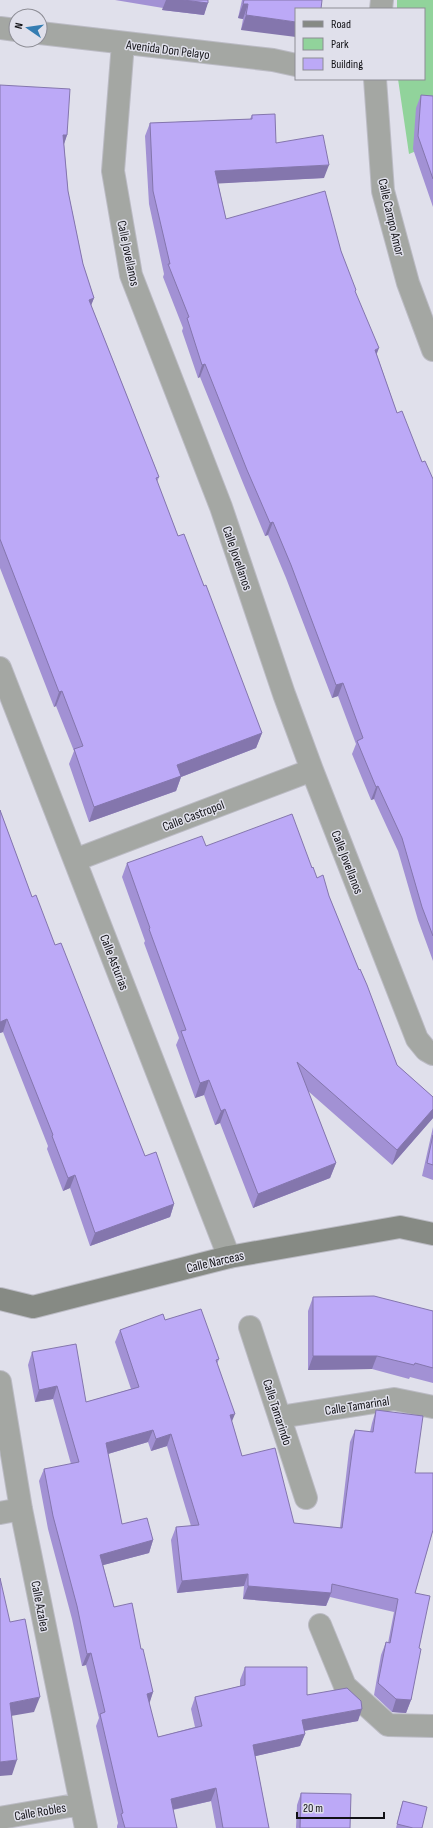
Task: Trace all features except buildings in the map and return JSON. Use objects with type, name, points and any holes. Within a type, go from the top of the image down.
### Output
[{"type":"street","name":"Avenida Don Pelayo","points":[[48,34],[273,60],[295,65]]},
{"type":"street","name":"Calle Jovellanos","points":[[123,43],[113,171],[131,275],[221,508],[284,694],[312,770],[417,1039],[426,1050],[433,1054]]},
{"type":"street","name":"Calle Campo Amor","points":[[375,80],[383,191],[408,283],[433,350]]},
{"type":"street","name":"Calle Asturias","points":[[0,668],[229,1257]]},
{"type":"street","name":"Calle Castropol","points":[[75,860],[312,770]]},
{"type":"street","name":"Calle Narceas","points":[[0,1299],[33,1307],[229,1257],[400,1226],[433,1234]]},
{"type":"street","name":"Calle Tamarindo","points":[[250,1327],[306,1498]]},
{"type":"street","name":"Calle Azalea","points":[[0,1382],[21,1509],[86,1828]]},
{"type":"street","name":"Calle Tamarinal","points":[[280,1417],[394,1399],[433,1407]]},
{"type":"street","points":[[0,1513],[21,1509]]},
{"type":"street","points":[[320,1624],[345,1686],[350,1691],[388,1725],[433,1726]]},
{"type":"street","name":"Calle Robles","points":[[0,1818],[81,1804]]},
{"type":"green space","points":[[397,0],[433,0],[433,144],[409,154],[398,80],[425,80],[425,8],[397,8]]}]
